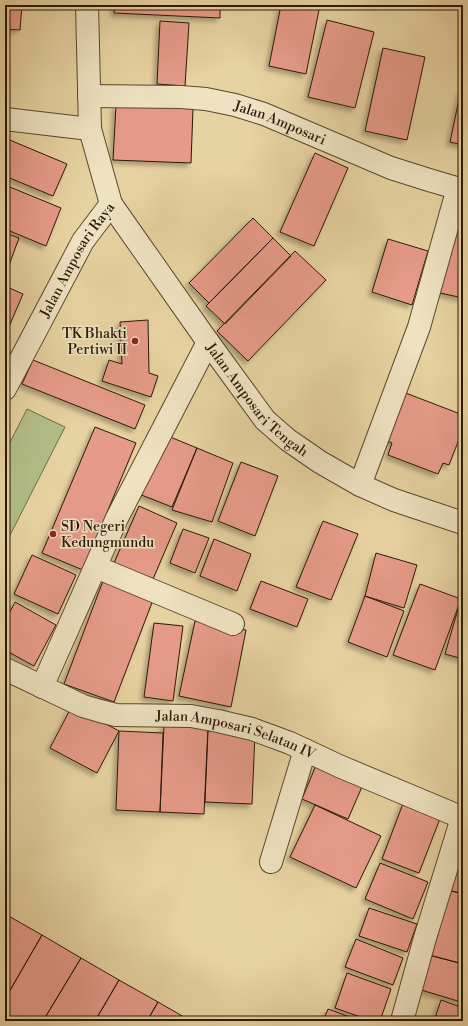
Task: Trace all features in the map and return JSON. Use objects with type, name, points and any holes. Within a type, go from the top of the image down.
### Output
[{"type":"street","name":"Jalan Amposari Raya","points":[[5,389],[83,241],[111,204],[90,129],[87,5]]},
{"type":"street","name":"Jalan Amposari","points":[[89,96],[181,97],[235,104],[264,114],[391,168],[460,189]]},
{"type":"street","points":[[5,119],[90,129]]},
{"type":"street","points":[[360,485],[419,327],[460,189]]},
{"type":"street","name":"Jalan Amposari Tengah","points":[[111,204],[265,420],[288,440],[320,462],[360,485],[394,500],[463,523]]},
{"type":"street","points":[[42,687],[117,518],[208,342]]},
{"type":"street","points":[[96,567],[233,624]]},
{"type":"street","name":"Jalan Amposari Selatan IV","points":[[5,669],[83,706],[116,715],[190,716],[252,729],[290,743],[462,818]]},
{"type":"street","points":[[271,862],[305,750]]},
{"type":"street","points":[[402,1021],[425,938],[462,818]]},
{"type":"green space","points":[[27,409],[65,427],[5,545],[5,452]]},
{"type":"building","points":[[5,5],[22,5],[20,30],[5,29]]},
{"type":"building","points":[[114,5],[220,5],[220,18],[114,13]]},
{"type":"building","points":[[281,5],[320,5],[306,74],[269,66]]},
{"type":"building","points":[[327,20],[374,32],[355,108],[308,97]]},
{"type":"building","points":[[160,21],[189,23],[185,86],[157,84]]},
{"type":"building","points":[[383,48],[425,57],[407,140],[365,131]]},
{"type":"building","points":[[461,90],[463,91],[463,145],[450,142]]},
{"type":"building","points":[[116,105],[193,108],[191,163],[113,160]]},
{"type":"building","points":[[5,138],[67,164],[53,196],[5,176]]},
{"type":"building","points":[[315,153],[348,168],[314,246],[280,232]]},
{"type":"building","points":[[5,185],[61,208],[46,246],[5,229]]},
{"type":"building","points":[[253,218],[273,238],[209,303],[189,283]]},
{"type":"building","points":[[454,226],[463,228],[463,298],[440,293]]},
{"type":"building","points":[[5,233],[19,238],[5,276]]},
{"type":"building","points":[[273,238],[291,256],[225,324],[206,306]]},
{"type":"building","points":[[388,239],[428,251],[412,305],[372,292]]},
{"type":"building","points":[[295,251],[326,280],[248,361],[217,331]]},
{"type":"building","points":[[5,286],[23,294],[5,336]]},
{"type":"building","name":"TK Bhakti Pertiwi II","points":[[148,320],[149,373],[158,376],[151,397],[102,381],[109,360],[122,364],[120,322]]},
{"type":"building","points":[[33,360],[145,405],[135,429],[22,384]]},
{"type":"building","points":[[403,392],[463,415],[463,429],[449,465],[443,463],[438,474],[388,455],[392,443],[385,440]]},
{"type":"building","points":[[95,427],[136,443],[83,570],[42,553]]},
{"type":"building","points":[[163,434],[197,448],[172,507],[139,494]]},
{"type":"building","points":[[197,448],[233,463],[212,522],[172,510]]},
{"type":"building","points":[[241,462],[278,476],[255,536],[218,521]]},
{"type":"building","points":[[139,506],[177,523],[153,579],[114,563]]},
{"type":"building","points":[[323,521],[358,534],[331,600],[296,587]]},
{"type":"building","points":[[183,529],[209,538],[195,573],[170,563]]},
{"type":"building","points":[[214,539],[251,554],[237,591],[200,576]]},
{"type":"building","points":[[376,553],[417,565],[404,608],[365,596]]},
{"type":"building","points":[[32,555],[76,575],[58,614],[14,594]]},
{"type":"building","points":[[103,581],[153,600],[114,702],[64,684]]},
{"type":"building","points":[[261,581],[308,599],[297,627],[250,609]]},
{"type":"building","points":[[420,584],[461,599],[435,670],[393,655]]},
{"type":"building","points":[[365,596],[404,611],[387,657],[348,642]]},
{"type":"building","points":[[461,599],[463,600],[463,659],[445,654]]},
{"type":"building","points":[[15,602],[56,625],[34,666],[5,650],[5,621]]},
{"type":"building","points":[[195,621],[246,630],[231,707],[179,696]]},
{"type":"building","points":[[154,623],[183,626],[173,701],[144,697]]},
{"type":"building","points":[[72,706],[119,731],[97,773],[50,748]]},
{"type":"building","points":[[164,725],[208,727],[204,814],[160,812]]},
{"type":"building","points":[[119,731],[163,733],[160,812],[116,810]]},
{"type":"building","points":[[208,731],[255,733],[252,804],[205,802]]},
{"type":"building","points":[[317,763],[364,782],[348,819],[302,799]]},
{"type":"building","points":[[404,801],[441,816],[419,873],[382,859]]},
{"type":"building","points":[[315,805],[381,836],[356,888],[290,857]]},
{"type":"building","points":[[463,845],[463,894],[448,890]]},
{"type":"building","points":[[380,863],[428,882],[413,919],[365,899]]},
{"type":"building","points":[[448,890],[463,894],[463,964],[429,955]]},
{"type":"building","points":[[369,908],[417,924],[407,952],[359,936]]},
{"type":"building","points":[[5,914],[42,935],[5,999]]},
{"type":"building","points":[[42,935],[81,958],[43,1021],[5,1021],[5,999]]},
{"type":"building","points":[[356,939],[403,958],[393,985],[345,967]]},
{"type":"building","points":[[429,955],[463,964],[463,995],[461,1002],[418,989]]},
{"type":"building","points":[[81,958],[119,980],[95,1021],[43,1021]]},
{"type":"building","points":[[347,973],[391,989],[380,1021],[372,1021],[335,1008]]},
{"type":"building","points":[[119,980],[158,1002],[147,1021],[95,1021]]},
{"type":"building","points":[[441,1000],[463,1008],[463,1021],[434,1021]]},
{"type":"building","points":[[158,1002],[191,1021],[147,1021]]},
{"type":"building","points":[[328,1009],[361,1021],[323,1021]]},
{"type":"place","name":"TK Bhakti Pertiwi II","points":[[135,341]]},
{"type":"place","name":"SD Negeri Kedungmundu","points":[[53,534]]}]
